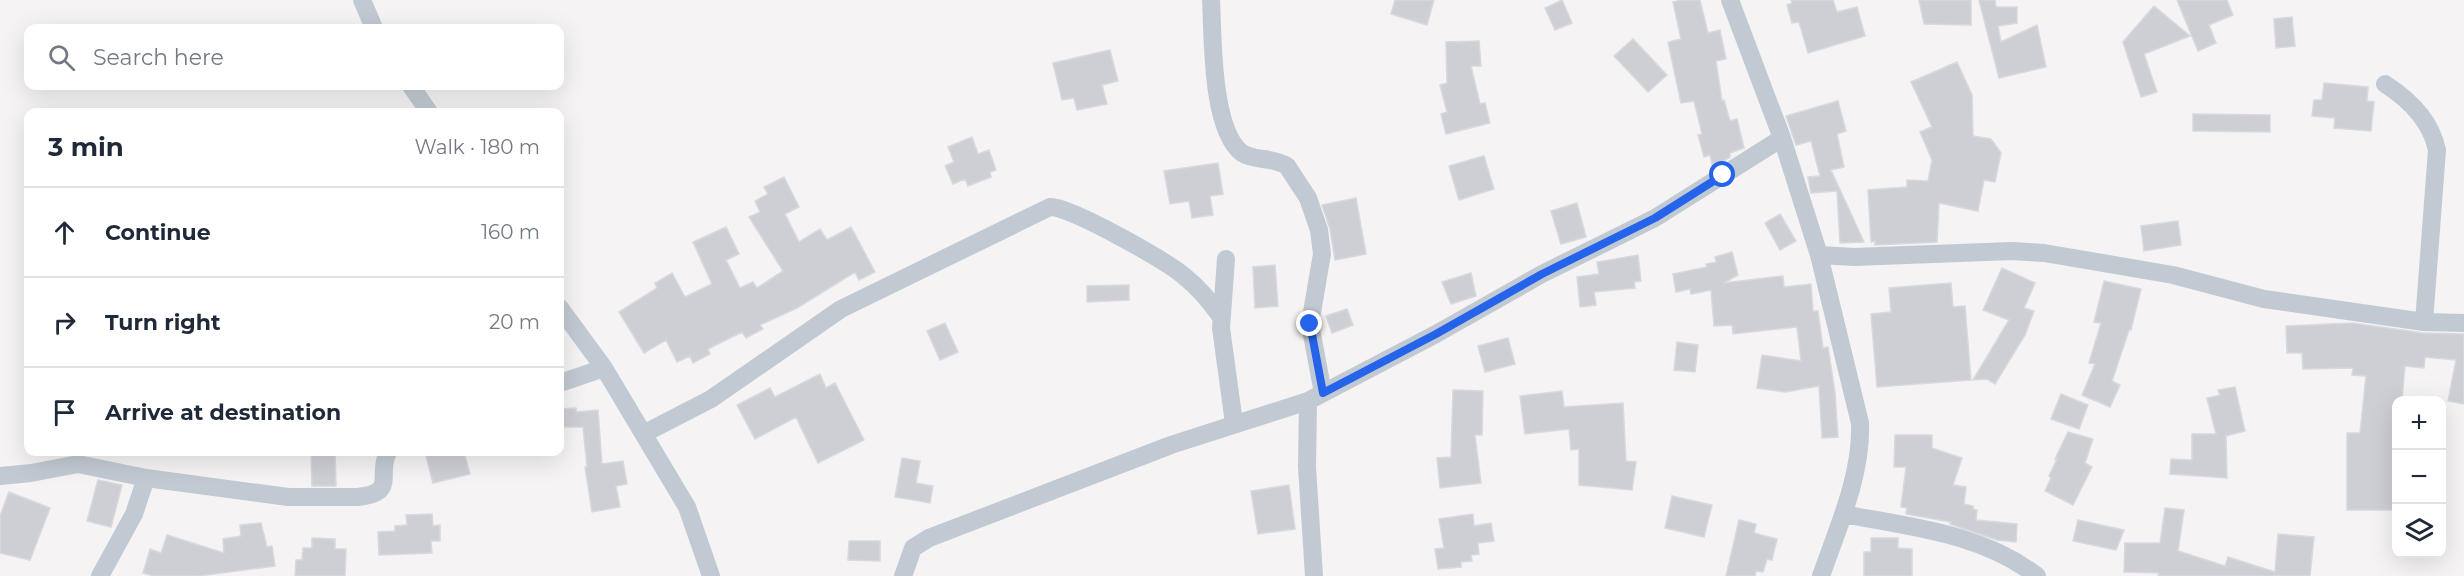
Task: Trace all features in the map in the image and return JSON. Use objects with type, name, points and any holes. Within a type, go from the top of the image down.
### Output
[{"type":"street","points":[[362,0],[372,24]]},
{"type":"street","points":[[1211,0],[1215,75],[1231,140],[1244,154],[1287,166],[1308,198],[1319,230],[1322,254],[1310,324],[1316,397],[1307,467],[1314,576]]},
{"type":"street","points":[[1730,0],[1782,138],[1819,255],[1860,423],[1854,473],[1821,576]]},
{"type":"street","points":[[2385,84],[2407,98],[2430,129],[2437,150],[2424,322]]},
{"type":"street","points":[[414,90],[426,108]]},
{"type":"street","points":[[903,576],[908,557],[920,542],[1171,445],[1316,397],[1436,334],[1542,274],[1655,218],[1782,138]]},
{"type":"street","points":[[645,433],[711,399],[841,309],[1050,207],[1062,208],[1088,221],[1183,275],[1210,300],[1221,317]]},
{"type":"street","points":[[1819,255],[1854,257],[2001,251],[2044,252],[2173,275],[2264,299],[2424,322],[2464,323]]},
{"type":"street","points":[[1226,259],[1221,317],[1234,423]]},
{"type":"street","points":[[564,313],[604,368],[645,433],[687,507],[711,576]]},
{"type":"street","points":[[564,382],[604,368]]},
{"type":"street","points":[[0,476],[78,464],[146,478],[288,497],[358,497],[370,496],[382,489],[386,480],[386,456]]},
{"type":"street","points":[[100,576],[134,514],[146,478]]},
{"type":"street","points":[[1842,514],[1967,540],[1995,550],[2037,576]]},
{"type":"building","points":[[1395,0],[1434,0],[1427,25],[1391,14]]},
{"type":"building","points":[[1562,0],[1572,23],[1555,30],[1545,8]]},
{"type":"building","points":[[1700,0],[1708,33],[1720,30],[1726,59],[1716,61],[1722,101],[1724,100],[1730,121],[1737,119],[1744,148],[1730,153],[1730,157],[1713,168],[1710,155],[1704,157],[1698,135],[1702,134],[1694,101],[1681,103],[1668,42],[1681,39],[1673,2]]},
{"type":"building","points":[[1791,0],[1833,0],[1837,12],[1857,7],[1865,36],[1808,53],[1799,22],[1792,23],[1787,5],[1792,3]]},
{"type":"building","points":[[1919,0],[1971,0],[1971,25],[1924,24]]},
{"type":"building","points":[[1979,0],[1995,0],[1996,7],[2017,7],[2017,23],[1998,26],[2001,42],[2037,25],[2046,67],[1999,78]]},
{"type":"building","points":[[2177,0],[2227,0],[2233,15],[2209,25],[2216,43],[2198,51]]},
{"type":"building","points":[[2154,6],[2190,36],[2144,54],[2157,92],[2141,97],[2123,42]]},
{"type":"building","points":[[2292,17],[2295,46],[2276,48],[2274,19]]},
{"type":"building","points":[[1633,39],[1667,75],[1648,92],[1614,56]]},
{"type":"building","points":[[1479,41],[1481,66],[1471,66],[1480,104],[1485,103],[1490,123],[1446,134],[1441,114],[1447,112],[1440,85],[1447,83],[1446,42]]},
{"type":"building","points":[[1110,50],[1118,81],[1102,85],[1107,104],[1077,110],[1074,98],[1062,100],[1053,63]]},
{"type":"building","points":[[1957,62],[1972,95],[1973,136],[1991,139],[2001,153],[1995,182],[1984,180],[1978,211],[1939,203],[1937,242],[1875,245],[1875,241],[1871,242],[1868,190],[1907,187],[1907,180],[1928,181],[1932,160],[1920,132],[1932,127],[1911,82]]},
{"type":"building","points":[[2324,83],[2368,87],[2367,101],[2374,102],[2371,131],[2334,128],[2335,118],[2312,116],[2314,100],[2322,100]]},
{"type":"building","points":[[1838,101],[1846,131],[1837,134],[1844,167],[1831,170],[1864,242],[1840,243],[1837,191],[1811,193],[1808,177],[1820,176],[1811,141],[1796,145],[1786,116]]},
{"type":"building","points":[[2193,114],[2270,115],[2270,132],[2193,131]]},
{"type":"building","points":[[972,137],[978,154],[989,150],[996,170],[990,172],[991,177],[968,186],[965,179],[953,184],[945,166],[954,162],[948,147]]},
{"type":"building","points":[[1484,156],[1494,189],[1459,200],[1449,166]]},
{"type":"building","points":[[1218,163],[1223,194],[1210,196],[1213,215],[1192,218],[1189,201],[1170,204],[1164,171]]},
{"type":"building","points":[[784,177],[799,207],[785,214],[799,242],[820,229],[827,240],[851,227],[875,272],[859,280],[855,272],[797,308],[760,325],[763,329],[746,338],[742,332],[708,349],[710,354],[693,363],[690,356],[677,362],[666,340],[644,353],[619,312],[657,288],[655,283],[672,273],[685,297],[712,284],[693,242],[726,227],[739,254],[726,260],[740,288],[753,282],[757,288],[783,271],[749,217],[760,212],[755,201],[768,194],[764,187]]},
{"type":"building","points":[[1356,198],[1366,254],[1335,260],[1330,229],[1322,205]]},
{"type":"building","points":[[1577,203],[1586,237],[1561,244],[1551,211]]},
{"type":"building","points":[[1780,214],[1796,241],[1780,250],[1765,223]]},
{"type":"building","points":[[2178,221],[2181,245],[2144,251],[2141,226]]},
{"type":"building","points":[[1732,252],[1738,275],[1724,283],[1783,276],[1784,287],[1811,284],[1813,311],[1818,311],[1823,348],[1828,347],[1835,393],[1838,437],[1822,438],[1819,386],[1785,392],[1757,388],[1762,355],[1801,361],[1797,327],[1733,334],[1732,325],[1714,326],[1711,290],[1691,294],[1690,289],[1676,292],[1673,274],[1707,267],[1706,264],[1716,262],[1715,257]]},
{"type":"building","points":[[1638,255],[1641,281],[1634,282],[1635,288],[1594,292],[1596,305],[1580,307],[1577,277],[1599,274],[1597,262]]},
{"type":"building","points":[[1275,265],[1278,306],[1255,308],[1253,267]]},
{"type":"building","points":[[2002,268],[2035,283],[2024,308],[2034,311],[2025,335],[1995,384],[1987,379],[1973,380],[2009,320],[1983,310]]},
{"type":"building","points":[[1471,273],[1476,296],[1451,304],[1442,282]]},
{"type":"building","points":[[2104,281],[2141,289],[2131,330],[2129,330],[2112,381],[2120,385],[2110,407],[2082,395],[2095,364],[2089,363],[2101,323],[2094,322]]},
{"type":"building","points":[[1951,283],[1953,307],[1965,306],[1971,380],[1877,387],[1871,314],[1891,312],[1889,288]]},
{"type":"building","points":[[1129,285],[1129,300],[1087,302],[1087,286]]},
{"type":"building","points":[[1347,309],[1353,325],[1332,333],[1326,316]]},
{"type":"building","points":[[945,323],[958,352],[940,360],[927,331]]},
{"type":"building","points":[[2352,323],[2423,333],[2464,334],[2464,404],[2448,401],[2456,360],[2425,357],[2424,368],[2405,366],[2402,396],[2392,396],[2392,510],[2347,510],[2347,433],[2360,433],[2366,376],[2352,375],[2353,368],[2303,369],[2302,353],[2287,353],[2286,326]]},
{"type":"building","points":[[1508,338],[1515,364],[1485,372],[1478,346]]},
{"type":"building","points":[[1677,342],[1698,345],[1695,372],[1674,370]]},
{"type":"building","points":[[820,374],[826,388],[835,383],[864,440],[818,463],[796,417],[755,439],[737,405],[770,388],[775,397]]},
{"type":"building","points":[[2235,387],[2245,431],[2226,436],[2227,478],[2170,474],[2171,459],[2192,460],[2192,434],[2216,434],[2207,398],[2220,395],[2218,390]]},
{"type":"building","points":[[1453,390],[1483,391],[1482,435],[1475,435],[1481,483],[1440,488],[1437,458],[1451,457]]},
{"type":"building","points":[[1562,391],[1564,407],[1623,403],[1626,461],[1636,462],[1632,490],[1579,485],[1579,449],[1571,450],[1569,429],[1525,434],[1520,396]]},
{"type":"building","points":[[2061,394],[2088,405],[2079,429],[2051,419]]},
{"type":"building","points":[[576,408],[576,412],[598,410],[602,464],[623,461],[627,484],[616,486],[620,507],[592,512],[585,467],[587,467],[583,427],[564,427],[564,409]]},
{"type":"building","points":[[2068,432],[2093,439],[2085,463],[2092,467],[2073,505],[2045,491],[2057,459],[2055,459]]},
{"type":"building","points":[[1895,435],[1932,435],[1932,448],[1962,458],[1953,485],[1966,487],[1964,504],[1973,506],[1973,509],[1977,510],[1976,520],[2017,524],[2016,542],[1997,540],[1950,524],[1951,522],[1906,514],[1907,508],[1901,507],[1906,467],[1894,467]]},
{"type":"building","points":[[311,456],[335,456],[336,486],[312,486]]},
{"type":"building","points":[[426,456],[465,456],[470,474],[433,483]]},
{"type":"building","points":[[902,458],[920,461],[916,483],[933,486],[930,503],[895,497]]},
{"type":"building","points":[[98,480],[122,485],[111,527],[87,521]]},
{"type":"building","points":[[1289,485],[1295,529],[1258,534],[1251,491]]},
{"type":"building","points":[[9,492],[50,508],[30,560],[0,553],[0,516]]},
{"type":"building","points":[[1672,496],[1712,505],[1704,537],[1665,528]]},
{"type":"building","points":[[2165,508],[2184,510],[2178,551],[2225,566],[2228,557],[2275,572],[2278,534],[2314,537],[2310,576],[2158,576],[2159,573],[2124,572],[2125,543],[2160,543]]},
{"type":"building","points":[[432,514],[433,526],[440,525],[440,541],[431,541],[432,553],[379,555],[378,532],[395,531],[395,526],[407,525],[406,515]]},
{"type":"building","points":[[1473,514],[1474,526],[1491,523],[1494,541],[1478,543],[1479,554],[1471,555],[1472,561],[1461,562],[1461,567],[1438,569],[1435,549],[1444,548],[1439,519]]},
{"type":"building","points":[[1739,520],[1756,524],[1754,533],[1777,539],[1772,560],[1767,559],[1763,572],[1756,571],[1755,576],[1726,576]]},
{"type":"building","points":[[2078,520],[2124,530],[2116,550],[2073,541]]},
{"type":"building","points":[[261,523],[267,547],[272,546],[275,566],[198,576],[154,576],[143,573],[150,549],[161,553],[167,535],[224,553],[223,539],[241,536],[240,525]]},
{"type":"building","points":[[312,538],[335,539],[335,549],[346,549],[345,576],[295,576],[296,560],[302,560],[303,548],[312,548]]},
{"type":"building","points":[[1871,538],[1898,538],[1898,548],[1912,549],[1912,576],[1864,576],[1864,552],[1871,552]]},
{"type":"building","points":[[849,541],[880,541],[880,561],[848,560]]},
{"type":"route","points":[[1310,324],[1323,393],[1436,334],[1542,274],[1655,218],[1723,175]]}]
